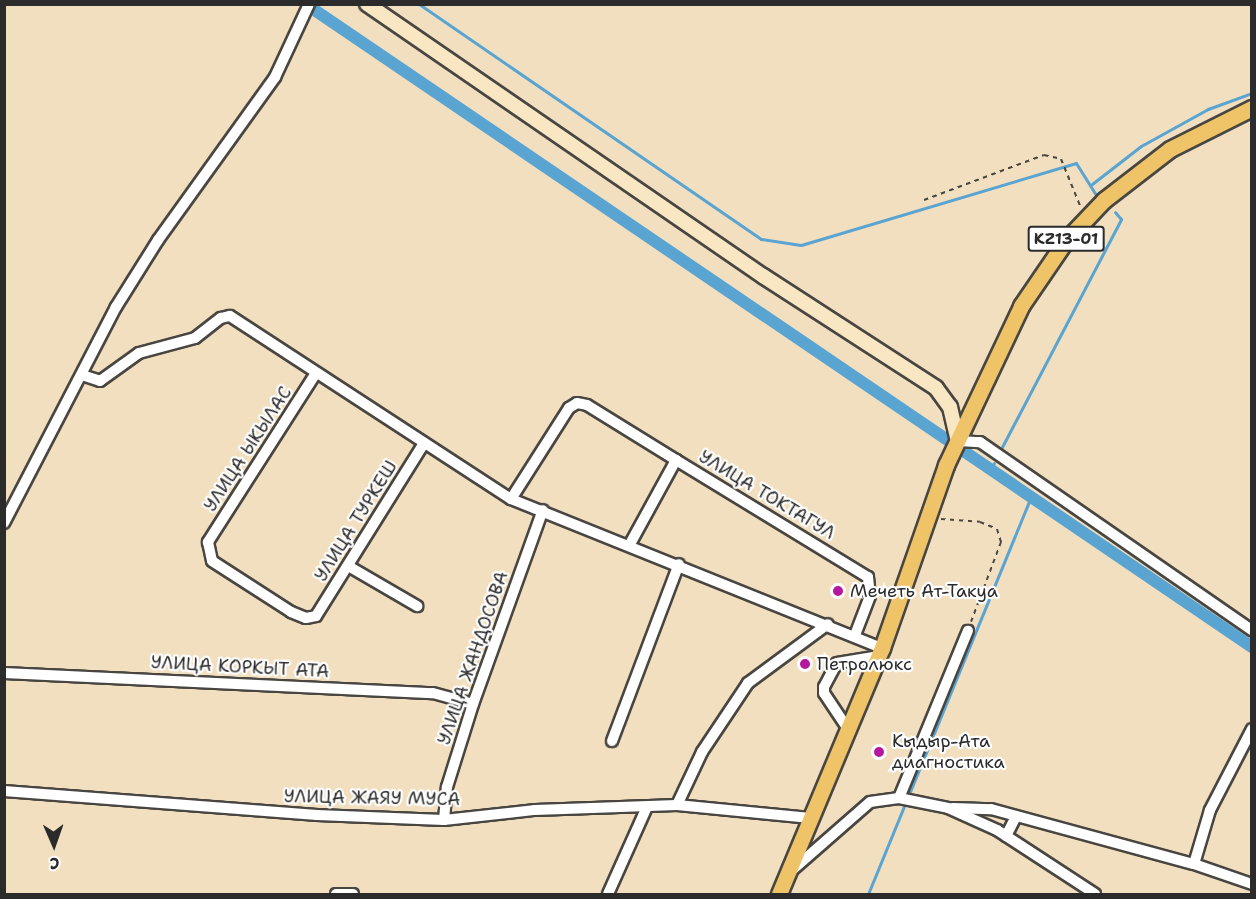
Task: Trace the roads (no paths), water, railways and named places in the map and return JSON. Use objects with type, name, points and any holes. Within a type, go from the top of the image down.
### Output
[{"type":"main road","points":[[367,4],[763,276],[936,388],[950,407],[958,441]]},
{"type":"main road","name":"KZ13-01","points":[[779,894],[880,652],[946,465],[1021,306],[1084,217],[1170,149],[1251,108]]},
{"type":"street","points":[[4,523],[116,307],[158,240],[275,77],[309,4]]},
{"type":"street","points":[[82,375],[100,381],[139,353],[195,338],[221,318],[230,316],[511,499],[630,544],[855,635],[880,652]]},
{"type":"street","name":"УЛИЦА ЫКЫЛАС","points":[[316,373],[208,542],[207,554],[212,561],[291,612],[306,618],[316,616]]},
{"type":"street","points":[[511,499],[569,408],[577,403],[587,405],[676,460]]},
{"type":"street","points":[[958,441],[980,442],[1251,630]]},
{"type":"street","name":"УЛИЦА ТУРКЕШ","points":[[316,616],[350,567],[424,443]]},
{"type":"street","name":"УЛИЦА ТОКТАГУЛ","points":[[630,544],[676,460],[868,577],[870,596],[855,635]]},
{"type":"street","name":"УЛИЦА ЖАНДОСОВА","points":[[444,820],[447,787],[473,704],[543,510]]},
{"type":"street","points":[[612,741],[679,564]]},
{"type":"street","points":[[350,567],[417,606]]},
{"type":"street","points":[[677,805],[702,752],[748,683],[828,624]]},
{"type":"street","points":[[904,799],[968,631]]},
{"type":"street","points":[[848,729],[824,693],[824,687],[837,663],[880,652]]},
{"type":"street","name":"УЛИЦА КОРКЫТ АТА","points":[[4,673],[433,693],[473,704]]},
{"type":"street","points":[[1194,864],[1210,810],[1251,729]]},
{"type":"street","name":"УЛИЦА ЖАЯУ МУСА","points":[[4,791],[317,815],[444,820],[535,810],[677,805],[810,818]]},
{"type":"street","points":[[787,875],[870,802],[904,799],[948,808],[991,809],[1194,864],[1251,884]]},
{"type":"street","points":[[608,894],[647,807]]},
{"type":"street","points":[[948,808],[1006,836],[1095,894]]},
{"type":"street","points":[[1006,836],[1016,816]]},
{"type":"street","points":[[336,894],[353,894]]},
{"type":"waterway","points":[[419,4],[761,239],[801,245],[1076,163],[1097,196]]},
{"type":"waterway","points":[[316,11],[1252,647]]},
{"type":"waterway","points":[[1092,184],[1141,146],[1208,109],[1252,93]]},
{"type":"waterway","points":[[1002,447],[1121,219],[1115,212]]},
{"type":"waterway","points":[[990,470],[994,463]]},
{"type":"waterway","points":[[868,894],[1031,497]]},
{"type":"place","name":"Мечеть Ат-Такуа","points":[[838,591]]},
{"type":"place","name":"Петролюкс","points":[[805,664]]},
{"type":"place","name":"Кыдыр-Ата диагностика","points":[[879,752]]}]
